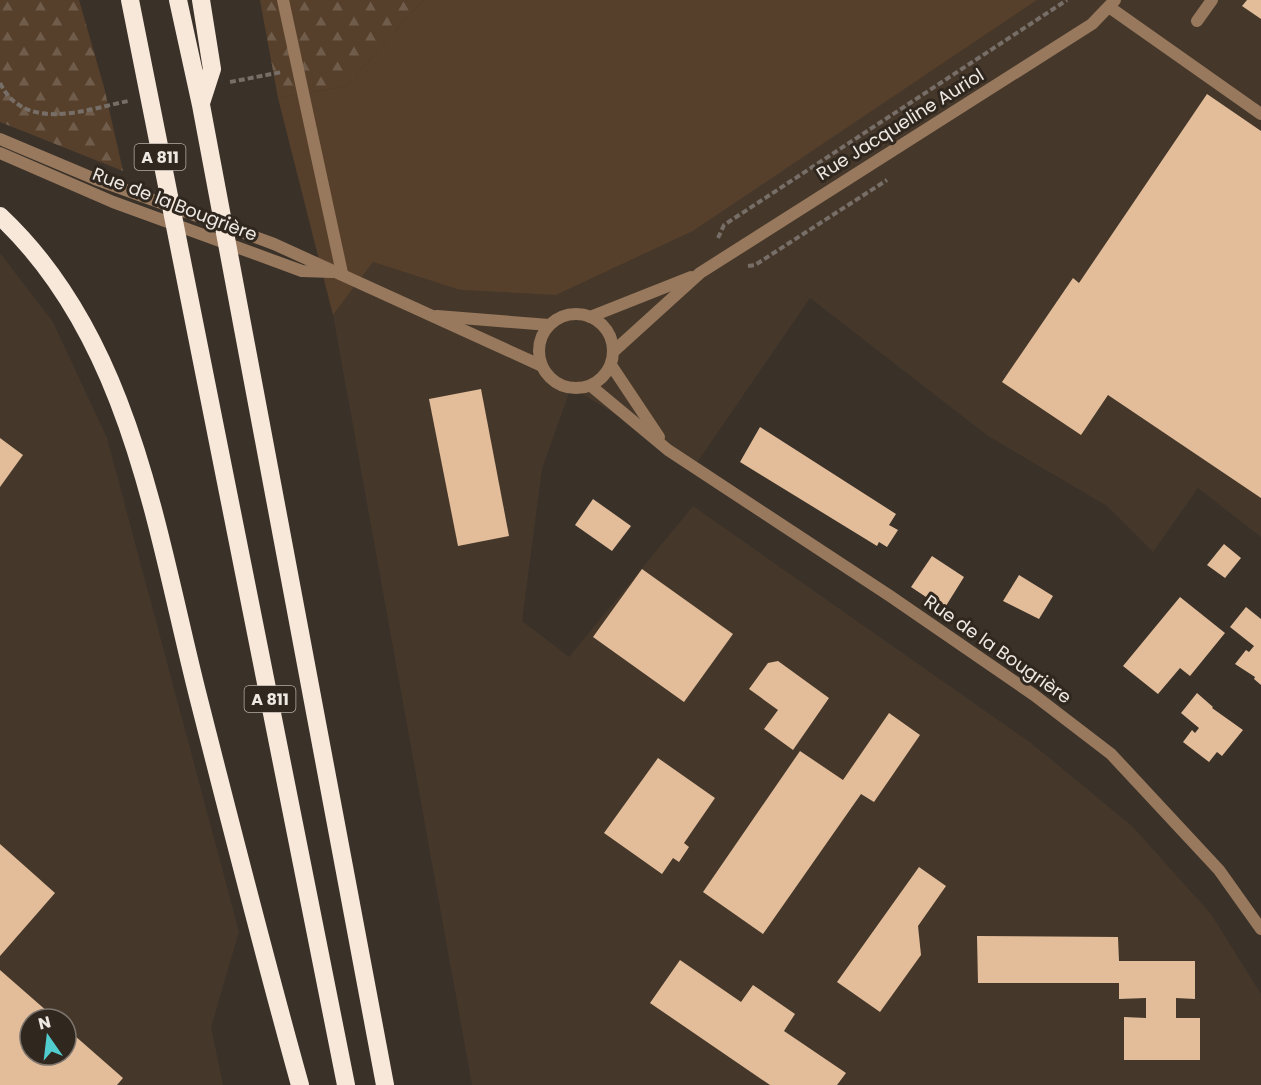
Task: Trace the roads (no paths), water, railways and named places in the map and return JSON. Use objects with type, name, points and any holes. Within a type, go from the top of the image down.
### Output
[{"type":"highway","name":"A 811","points":[[130,0],[346,1085]]},
{"type":"highway","name":"A 811","points":[[178,0],[201,105],[385,1085]]},
{"type":"highway","points":[[201,0],[212,69],[201,105]]},
{"type":"highway","points":[[0,216],[60,283],[82,319],[109,377],[129,431],[166,565],[300,1085]]},
{"type":"street","points":[[283,0],[342,273]]},
{"type":"street","points":[[1197,21],[1212,0]]},
{"type":"street","points":[[1112,4],[1261,114]]},
{"type":"street","name":"Rue Jacqueline Auriol","points":[[614,351],[700,273],[1092,24],[1112,4]]},
{"type":"street","name":"Rue de la Bougrière","points":[[0,138],[60,164],[274,244],[342,273],[426,316],[542,366]]},
{"type":"street","name":"Rue de la Bougrière","points":[[0,153],[113,202],[302,271],[342,273]]},
{"type":"street","name":"Rue Jacqueline Auriol","points":[[591,317],[700,273]]},
{"type":"street","points":[[576,314],[591,317],[603,325],[611,336],[614,351],[611,365],[603,378],[591,386],[577,389],[562,386],[550,378],[542,366],[539,352],[542,337],[549,325],[562,317],[576,314]]},
{"type":"street","name":"Rue de la Bougrière","points":[[426,316],[549,325]]},
{"type":"street","name":"Rue de la Bougrière","points":[[611,365],[668,450]]},
{"type":"street","name":"Rue de la Bougrière","points":[[591,386],[668,450],[938,629],[1034,695],[1111,754],[1160,804],[1218,870],[1261,929]]}]
